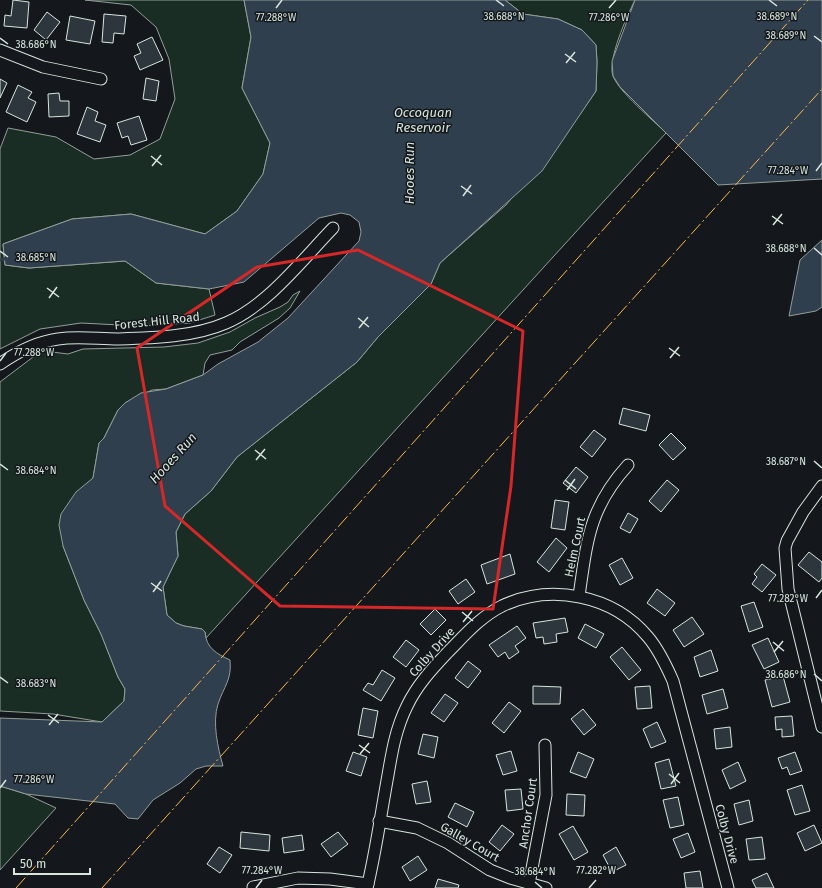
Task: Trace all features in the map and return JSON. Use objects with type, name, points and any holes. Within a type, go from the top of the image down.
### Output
[{"type":"street","points":[[0,50],[43,67],[101,79]]},
{"type":"street","name":"Forest Hill Road","points":[[0,364],[22,350],[57,339],[153,337],[191,332],[226,323],[242,315],[259,303],[332,228]]},
{"type":"street","name":"Helm Court","points":[[579,596],[591,526],[609,487],[628,465]]},
{"type":"street","points":[[822,486],[803,512],[787,541],[785,548],[788,589],[822,727]]},
{"type":"street","name":"Colby Drive","points":[[368,886],[394,740],[410,700],[429,672],[474,625],[502,606],[534,596],[561,595],[579,596],[609,606],[624,615],[647,636],[665,662],[673,681],[728,888]]},
{"type":"street","name":"Anchor Court","points":[[529,884],[546,795],[545,745]]},
{"type":"street","name":"Galley Court","points":[[379,821],[417,828],[434,836],[490,870],[529,884],[546,888]]},
{"type":"street","points":[[253,887],[298,878],[330,879],[368,886]]},
{"type":"highlighted area","points":[[358,250],[523,331],[511,486],[493,609],[280,606],[165,506],[137,348],[257,267]]},
{"type":"green space","points":[[85,0],[244,0],[251,37],[242,88],[270,143],[263,174],[237,211],[205,234],[131,214],[72,219],[3,244],[5,265],[29,268],[125,261],[156,283],[209,289],[215,315],[190,323],[139,326],[81,323],[40,329],[0,349],[0,149],[8,128],[56,137],[94,159],[130,155],[160,139],[175,99],[169,59],[156,27],[131,5]]},
{"type":"green space","points":[[505,0],[635,0],[615,49],[612,69],[613,76],[616,83],[629,98],[666,133],[206,638],[205,632],[202,629],[176,623],[167,615],[163,587],[178,556],[176,532],[185,514],[211,491],[237,457],[357,362],[378,337],[431,284],[440,263],[506,205],[571,127],[596,91],[596,45],[582,30],[558,19],[523,14]]},
{"type":"green space","points":[[300,291],[290,308],[279,318],[240,342],[232,350],[210,355],[205,363],[203,375],[166,389],[152,390],[125,403],[118,410],[104,438],[99,443],[93,478],[63,546],[84,600],[101,634],[118,677],[125,689],[124,701],[102,722],[53,714],[0,711],[0,382],[37,354],[44,351],[68,354],[83,349],[164,347],[198,343],[230,332],[255,318],[280,307],[288,302],[293,295]]},
{"type":"green space","points":[[0,786],[26,794],[56,808],[0,870]]},
{"type":"water","name":"Occoquan Reservoir","points":[[244,0],[505,0],[523,14],[558,19],[582,30],[596,45],[596,91],[542,171],[440,263],[431,284],[378,337],[357,362],[237,457],[211,491],[185,514],[176,532],[178,556],[163,587],[167,615],[176,623],[202,629],[205,632],[206,638],[213,650],[230,660],[229,678],[216,711],[218,743],[223,766],[206,766],[196,769],[180,783],[153,800],[138,819],[128,818],[115,804],[26,794],[0,786],[0,718],[102,722],[124,701],[125,689],[118,677],[101,634],[84,600],[63,546],[59,525],[61,514],[76,492],[93,478],[99,443],[104,438],[118,410],[125,403],[141,393],[166,389],[203,375],[218,364],[258,342],[288,318],[359,241],[361,232],[359,222],[350,215],[341,213],[319,218],[244,282],[209,289],[156,283],[125,261],[29,268],[5,265],[3,244],[72,219],[131,214],[205,234],[237,211],[263,174],[270,143],[242,88],[251,37]]},
{"type":"water","points":[[635,0],[822,0],[822,179],[718,185],[620,87],[613,76],[612,61]]},
{"type":"water","points":[[822,240],[822,307],[816,311],[789,316],[800,260]]},
{"type":"building","points":[[13,0],[29,2],[27,28],[4,26],[5,15],[11,16]]},
{"type":"building","points":[[47,12],[60,22],[46,40],[34,30]]},
{"type":"building","points":[[104,14],[126,16],[124,34],[114,33],[113,43],[102,42]]},
{"type":"building","points":[[70,16],[95,21],[90,44],[66,40]]},
{"type":"building","points":[[152,37],[163,60],[140,70],[134,56],[141,53],[137,44]]},
{"type":"building","points":[[146,78],[159,81],[156,101],[143,99]]},
{"type":"building","points":[[0,79],[7,83],[0,98]]},
{"type":"building","points":[[18,85],[32,92],[28,98],[36,102],[27,122],[6,112]]},
{"type":"building","points":[[59,93],[60,101],[69,101],[69,116],[49,117],[48,94]]},
{"type":"building","points":[[87,107],[98,112],[95,121],[106,125],[100,142],[77,134]]},
{"type":"building","points":[[139,116],[147,140],[131,145],[128,136],[122,138],[117,123]]},
{"type":"building","points":[[623,408],[650,415],[646,431],[619,424]]},
{"type":"building","points":[[594,430],[606,439],[592,457],[580,447]]},
{"type":"building","points":[[671,433],[686,448],[673,460],[659,445]]},
{"type":"building","points":[[576,467],[588,477],[576,493],[563,483]]},
{"type":"building","points":[[667,480],[679,490],[661,512],[649,501]]},
{"type":"building","points":[[555,500],[569,502],[565,530],[551,528]]},
{"type":"building","points":[[628,513],[638,519],[630,533],[620,528]]},
{"type":"building","points":[[556,538],[567,548],[549,572],[537,562]]},
{"type":"building","points":[[809,552],[822,562],[822,578],[819,582],[798,565]]},
{"type":"building","points":[[510,554],[515,574],[487,584],[481,565]]},
{"type":"building","points":[[622,558],[633,578],[620,585],[609,565]]},
{"type":"building","points":[[762,564],[776,575],[762,592],[752,584],[757,577],[754,574]]},
{"type":"building","points":[[466,579],[475,592],[458,604],[449,591]]},
{"type":"building","points":[[657,589],[675,603],[665,616],[647,603]]},
{"type":"building","points":[[754,602],[763,627],[749,632],[741,606]]},
{"type":"building","points":[[435,609],[446,620],[431,635],[420,624]]},
{"type":"building","points":[[692,617],[704,634],[684,647],[673,630]]},
{"type":"building","points":[[565,618],[568,632],[556,634],[557,642],[544,644],[543,637],[536,638],[533,623]]},
{"type":"building","points":[[585,624],[604,634],[596,648],[578,638]]},
{"type":"building","points":[[517,626],[526,638],[515,646],[519,652],[509,659],[505,652],[498,657],[489,645]]},
{"type":"building","points":[[768,638],[779,662],[764,669],[752,645]]},
{"type":"building","points":[[406,640],[419,650],[406,667],[393,657]]},
{"type":"building","points":[[622,647],[641,670],[629,680],[610,657]]},
{"type":"building","points":[[711,650],[718,671],[700,677],[694,657]]},
{"type":"building","points":[[468,661],[481,671],[468,688],[455,678]]},
{"type":"building","points":[[382,670],[395,678],[381,701],[363,690],[368,683],[373,685]]},
{"type":"building","points":[[783,676],[790,702],[772,707],[765,680]]},
{"type":"building","points":[[533,686],[561,687],[560,704],[533,704]]},
{"type":"building","points":[[650,686],[652,708],[637,709],[635,687]]},
{"type":"building","points":[[723,689],[728,708],[707,714],[702,695]]},
{"type":"building","points":[[445,694],[458,703],[444,722],[431,713]]},
{"type":"building","points":[[509,702],[521,711],[504,733],[492,723]]},
{"type":"building","points":[[363,708],[378,711],[373,738],[358,735]]},
{"type":"building","points":[[583,709],[596,725],[584,735],[571,719]]},
{"type":"building","points":[[792,716],[794,736],[782,737],[782,729],[776,730],[775,717]]},
{"type":"building","points":[[657,722],[666,742],[651,748],[643,729]]},
{"type":"building","points":[[730,727],[732,747],[716,749],[714,729]]},
{"type":"building","points":[[423,734],[438,737],[434,758],[418,754]]},
{"type":"building","points":[[511,751],[517,771],[503,775],[496,755]]},
{"type":"building","points":[[353,752],[367,757],[361,776],[346,771]]},
{"type":"building","points":[[578,752],[594,759],[586,778],[570,772]]},
{"type":"building","points":[[795,752],[802,771],[790,775],[787,767],[782,769],[778,758]]},
{"type":"building","points":[[669,759],[676,786],[661,789],[655,763]]},
{"type":"building","points":[[738,762],[746,781],[730,789],[722,770]]},
{"type":"building","points":[[427,781],[431,802],[416,804],[412,784]]},
{"type":"building","points":[[802,785],[810,811],[795,815],[787,790]]},
{"type":"building","points":[[521,789],[523,809],[507,811],[505,790]]},
{"type":"building","points":[[567,794],[585,795],[584,816],[566,815]]},
{"type":"building","points":[[678,797],[684,825],[670,828],[663,800]]},
{"type":"building","points":[[749,800],[753,821],[739,825],[734,804]]},
{"type":"building","points":[[455,803],[474,812],[467,827],[448,817]]},
{"type":"building","points":[[502,825],[514,834],[500,851],[489,842]]},
{"type":"building","points":[[814,825],[822,843],[805,851],[797,833]]},
{"type":"building","points":[[573,826],[588,852],[574,860],[559,834]]},
{"type":"building","points":[[241,832],[270,835],[269,851],[240,848]]},
{"type":"building","points":[[338,832],[348,844],[331,857],[321,844]]},
{"type":"building","points":[[688,833],[695,852],[681,858],[673,839]]},
{"type":"building","points":[[302,835],[304,850],[284,853],[282,838]]},
{"type":"building","points":[[762,837],[765,859],[749,860],[746,839]]},
{"type":"building","points":[[219,847],[232,855],[220,873],[207,864]]},
{"type":"building","points":[[616,847],[626,865],[612,872],[603,855]]},
{"type":"building","points":[[418,856],[427,870],[410,881],[402,867]]},
{"type":"building","points":[[700,871],[703,888],[686,888],[684,873]]},
{"type":"building","points":[[767,873],[774,888],[756,888],[752,880]]},
{"type":"building","points":[[438,879],[459,885],[458,888],[435,888]]},
{"type":"waterway","points":[[0,260],[8,258]]},
{"type":"power","points":[[16,888],[808,0]]},
{"type":"power","points":[[102,888],[822,89]]},
{"type":"water label","name":"Hooes Run","points":[[409,173]]},
{"type":"water label","name":"Hooes Run","points":[[173,458]]}]
